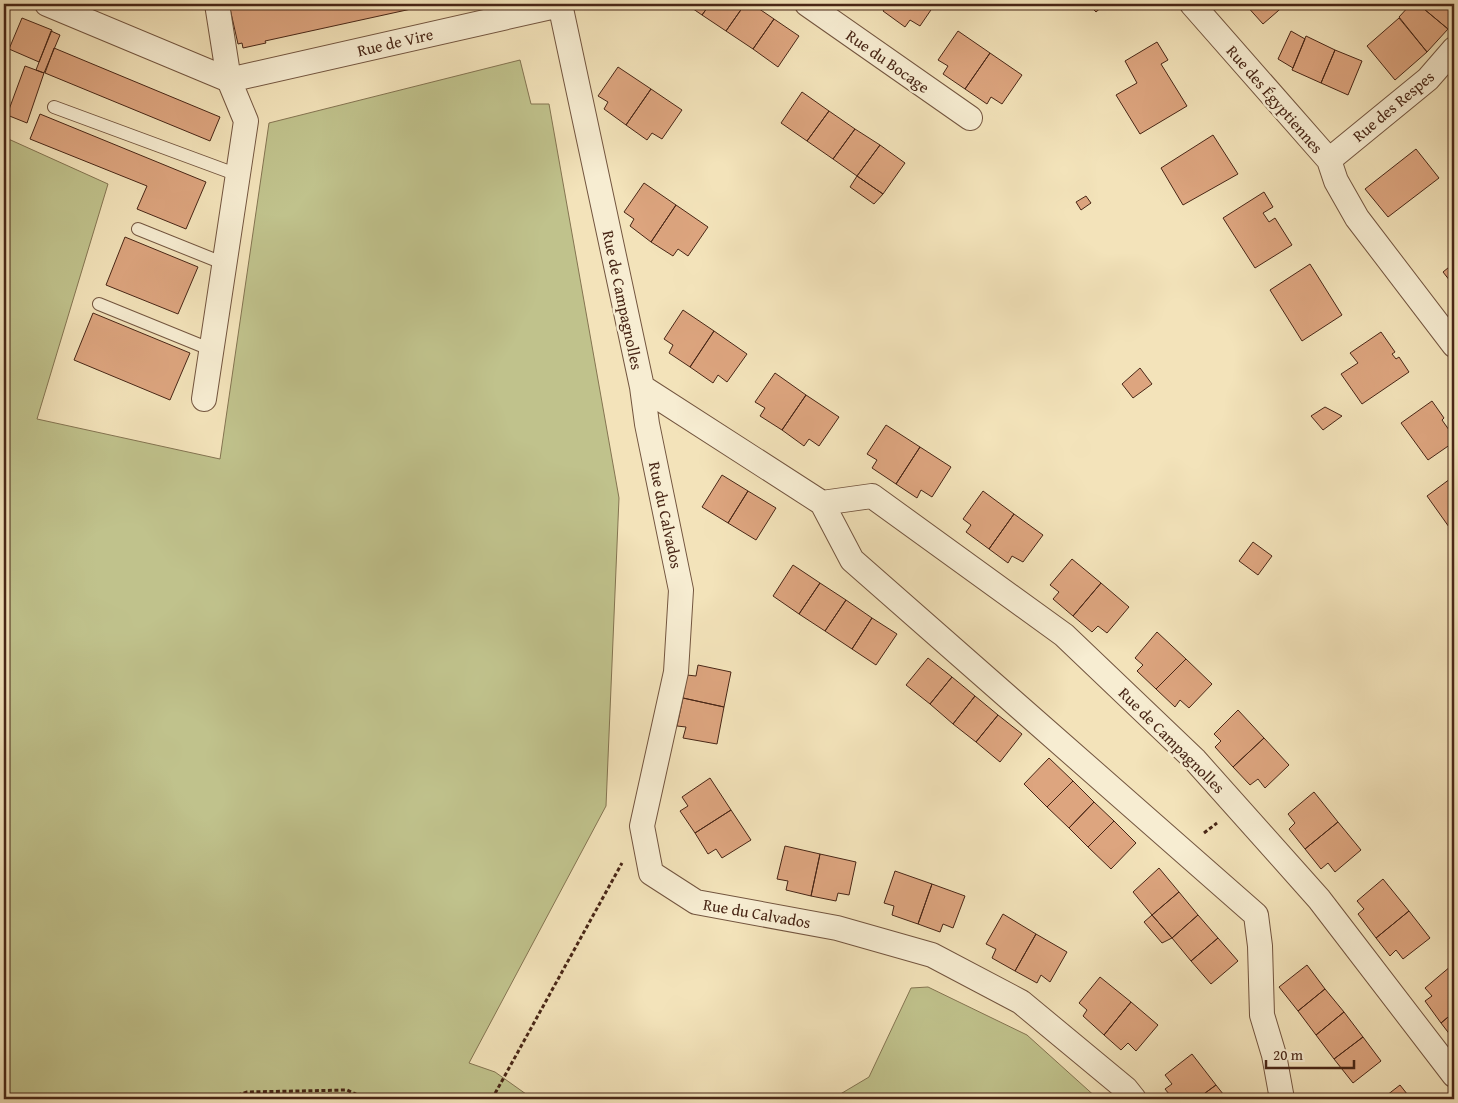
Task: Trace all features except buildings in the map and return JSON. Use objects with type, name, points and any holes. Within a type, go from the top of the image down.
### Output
[{"type":"street","points":[[46,4],[229,80]]},
{"type":"street","points":[[204,399],[246,121],[229,80],[217,4]]},
{"type":"street","name":"Rue de Vire","points":[[229,80],[560,4]]},
{"type":"street","name":"Rue de Campagnolles","points":[[560,4],[642,387],[822,503],[852,560],[1256,915],[1260,946],[1262,1015],[1274,1055],[1282,1099]]},
{"type":"street","name":"Rue du Bocage","points":[[807,4],[970,118]]},
{"type":"street","name":"Rue des Égyptiennes","points":[[1192,4],[1329,160],[1336,181],[1357,218],[1454,345]]},
{"type":"street","name":"Rue des Respes","points":[[1329,160],[1428,79],[1454,49]]},
{"type":"street","name":"Rue du Calvados","points":[[642,387],[647,424],[681,590],[676,672],[642,826],[651,873],[696,902],[837,928],[932,955],[1021,1002],[1126,1090],[1134,1099]]},
{"type":"street","name":"Rue de Campagnolles","points":[[822,503],[872,496],[1064,635],[1195,760],[1319,899],[1454,1075]]},
{"type":"lane","points":[[54,107],[238,174]]},
{"type":"lane","points":[[138,230],[225,264]]},
{"type":"lane","points":[[100,304],[212,350]]},
{"type":"path","points":[[1183,850],[1237,807]]},
{"type":"path","points":[[492,1099],[642,826]]},
{"type":"path","points":[[225,1099],[247,1092],[347,1090],[366,1099]]},
{"type":"green space","points":[[520,60],[531,104],[549,104],[619,498],[606,806],[469,1063],[495,1072],[533,1099],[4,1099],[4,137],[108,184],[37,419],[220,459],[269,123]]},
{"type":"green space","points":[[928,987],[1027,1035],[1098,1099],[832,1099],[869,1077],[911,988]]}]
